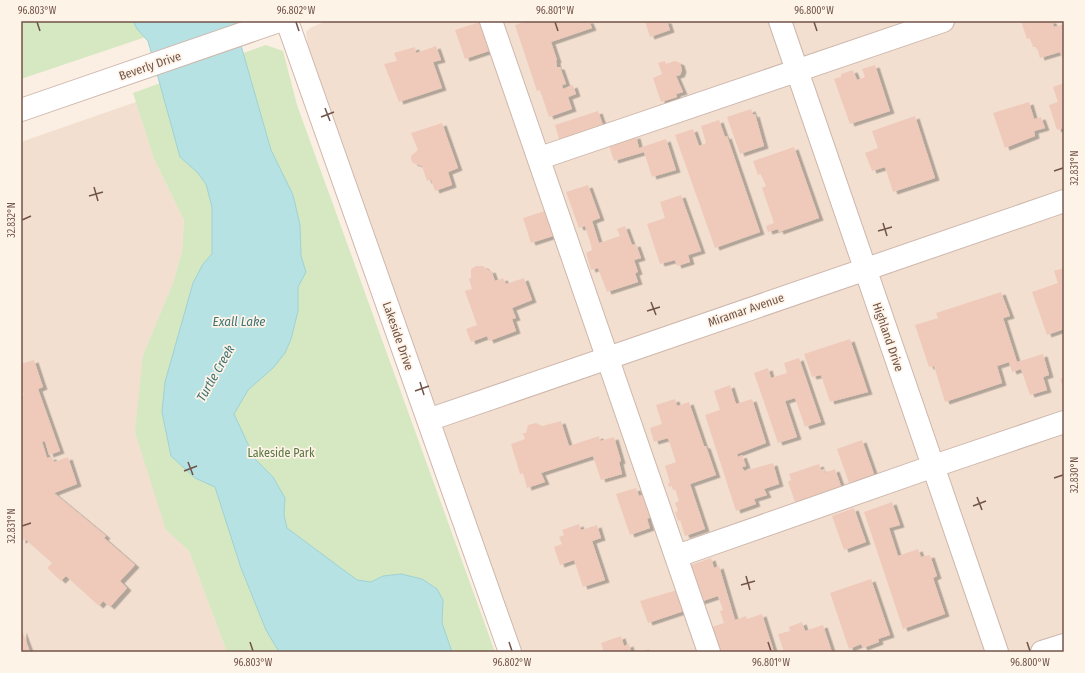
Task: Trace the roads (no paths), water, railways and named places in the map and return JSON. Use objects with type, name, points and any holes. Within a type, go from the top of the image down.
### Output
[{"type":"street","name":"Beverly Drive","points":[[21,110],[279,21]]},
{"type":"street","name":"Lakeside Drive","points":[[287,21],[510,652]]},
{"type":"street","points":[[491,21],[540,158],[709,652]]},
{"type":"street","name":"Highland Drive","points":[[780,21],[997,652]]},
{"type":"street","points":[[540,158],[798,72],[944,21]]},
{"type":"street","name":"Miramar Avenue","points":[[428,420],[1064,201]]},
{"type":"street","points":[[677,556],[1064,422]]},
{"type":"street","points":[[1042,652],[1064,645]]},
{"type":"water","name":"Exall Lake","points":[[133,21],[234,21],[271,150],[293,195],[300,225],[301,256],[306,272],[298,287],[298,311],[291,339],[285,353],[273,368],[248,390],[234,414],[255,459],[273,477],[285,498],[284,515],[287,528],[357,580],[371,582],[383,576],[401,574],[422,579],[437,589],[443,600],[442,623],[452,652],[279,652],[266,630],[241,568],[215,487],[195,478],[171,456],[162,412],[165,382],[193,283],[203,264],[212,254],[212,207],[206,184],[197,172],[180,157],[148,41],[137,29]]},
{"type":"water label","name":"Turtle Creek","points":[[215,373]]},
{"type":"park label","name":"Lakeside Park","points":[[281,453]]}]
